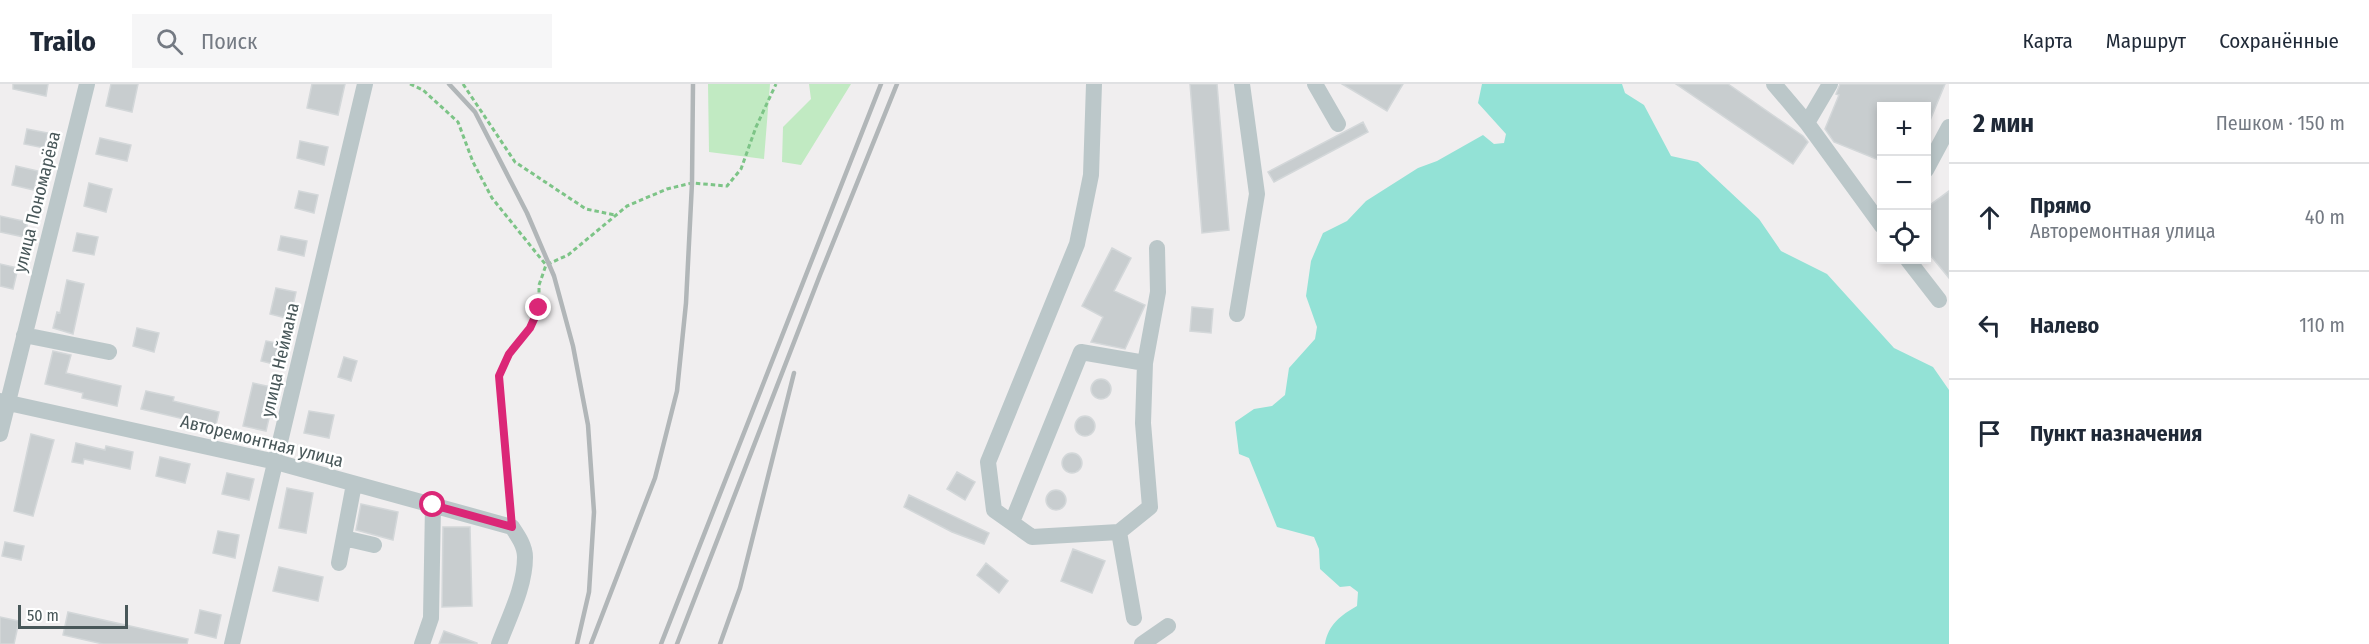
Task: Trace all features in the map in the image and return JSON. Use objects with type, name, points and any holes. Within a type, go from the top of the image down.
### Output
[{"type":"street","name":"улица Пономарёва","points":[[0,434],[4,402],[24,335],[87,84]]},
{"type":"street","name":"улица Неймана","points":[[232,644],[365,84]]},
{"type":"street","points":[[1094,84],[1091,175],[1077,244],[988,462],[994,510],[1032,537],[1119,532],[1150,507],[1143,423],[1144,363],[1158,292],[1157,248]]},
{"type":"street","points":[[1237,314],[1257,194],[1242,84]]},
{"type":"street","points":[[1315,84],[1338,124]]},
{"type":"street","points":[[1774,84],[1807,123],[1877,215]]},
{"type":"street","points":[[1807,123],[1830,84]]},
{"type":"street","points":[[1931,161],[1949,127]]},
{"type":"street","points":[[1911,264],[1939,300]]},
{"type":"street","points":[[24,335],[109,352]]},
{"type":"street","points":[[1012,522],[1082,352],[1144,363]]},
{"type":"street","name":"Авторемонтная улица","points":[[4,402],[276,462],[512,527]]},
{"type":"street","points":[[339,563],[354,484]]},
{"type":"street","points":[[422,644],[431,618],[433,505]]},
{"type":"street","points":[[499,644],[519,592],[525,556],[520,540],[512,527]]},
{"type":"street","points":[[1119,532],[1134,618]]},
{"type":"street","points":[[344,538],[374,545]]},
{"type":"street","points":[[1143,644],[1168,626]]},
{"type":"path","points":[[410,84],[423,90],[458,122],[473,162],[492,198],[546,265]]},
{"type":"path","points":[[463,84],[515,162],[586,209],[615,215]]},
{"type":"path","points":[[512,527],[499,376],[509,354],[530,328],[539,308],[539,285],[546,265],[568,255],[627,206],[667,189],[692,183],[727,186],[741,168],[756,127],[776,84]]},
{"type":"shaded area","points":[[708,84],[770,84],[764,159],[709,152]]},
{"type":"shaded area","points":[[809,84],[851,84],[801,165],[782,162],[783,127],[811,99]]},
{"type":"shaded area","points":[[1482,84],[1622,84],[1625,93],[1644,105],[1671,156],[1698,162],[1759,219],[1781,251],[1827,274],[1894,348],[1933,367],[1949,390],[1949,644],[1325,644],[1329,631],[1336,621],[1357,606],[1358,592],[1350,586],[1340,587],[1320,569],[1319,549],[1314,537],[1277,527],[1249,458],[1239,454],[1235,422],[1254,409],[1272,406],[1285,395],[1289,368],[1315,339],[1317,327],[1306,296],[1311,261],[1323,233],[1347,221],[1366,201],[1418,168],[1437,161],[1483,135],[1494,144],[1504,143],[1506,134],[1478,103]]},
{"type":"building","points":[[13,84],[48,84],[46,96],[13,89]]},
{"type":"building","points":[[111,84],[138,84],[132,112],[106,106]]},
{"type":"building","points":[[312,84],[345,84],[338,115],[307,108]]},
{"type":"building","points":[[1190,84],[1217,84],[1229,230],[1202,233]]},
{"type":"building","points":[[1342,84],[1403,84],[1387,111]]},
{"type":"building","points":[[1676,84],[1728,84],[1803,136],[1808,142],[1793,164]]},
{"type":"building","points":[[1840,84],[1945,84],[1931,118],[1931,102],[1877,102],[1877,159],[1834,142],[1825,129],[1839,95],[1836,94]]},
{"type":"building","points":[[1363,122],[1368,132],[1274,182],[1268,172]]},
{"type":"building","points":[[27,129],[48,133],[44,148],[24,144]]},
{"type":"building","points":[[100,138],[131,145],[127,161],[96,154]]},
{"type":"building","points":[[300,141],[328,147],[324,165],[297,158]]},
{"type":"building","points":[[16,166],[38,171],[34,190],[12,185]]},
{"type":"building","points":[[89,183],[112,189],[106,212],[84,206]]},
{"type":"building","points":[[299,191],[318,195],[314,213],[295,208]]},
{"type":"building","points":[[1949,191],[1949,278],[1931,256],[1931,204]]},
{"type":"building","points":[[0,216],[28,222],[24,237],[0,232]]},
{"type":"building","points":[[77,233],[98,237],[94,255],[73,251]]},
{"type":"building","points":[[281,236],[307,241],[304,256],[278,250]]},
{"type":"building","points":[[1112,248],[1131,258],[1114,291],[1145,305],[1125,349],[1091,342],[1103,317],[1082,306]]},
{"type":"building","points":[[0,264],[18,268],[13,289],[0,286]]},
{"type":"building","points":[[67,280],[84,284],[73,334],[53,328],[57,312],[60,313]]},
{"type":"building","points":[[276,288],[296,292],[290,319],[270,314]]},
{"type":"building","points":[[1192,307],[1213,309],[1211,333],[1190,331]]},
{"type":"building","points":[[137,328],[159,333],[154,352],[133,346]]},
{"type":"building","points":[[266,341],[287,345],[282,366],[261,361]]},
{"type":"building","points":[[53,351],[71,355],[66,373],[121,386],[117,406],[82,398],[83,393],[45,384]]},
{"type":"building","points":[[344,357],[357,361],[351,381],[338,377]]},
{"type":"building","points":[[1097,379],[1105,379],[1111,385],[1111,393],[1105,399],[1097,399],[1091,393],[1091,385]]},
{"type":"building","points":[[253,383],[276,388],[266,431],[243,426]]},
{"type":"building","points":[[146,391],[174,397],[173,401],[219,412],[215,429],[141,409]]},
{"type":"building","points":[[309,411],[334,415],[329,438],[304,433]]},
{"type":"building","points":[[1081,416],[1089,416],[1095,422],[1095,430],[1089,436],[1081,436],[1075,430],[1075,422]]},
{"type":"building","points":[[31,434],[54,440],[33,516],[14,511]]},
{"type":"building","points":[[76,443],[105,450],[106,446],[133,452],[130,469],[84,459],[83,464],[72,462]]},
{"type":"building","points":[[1068,453],[1076,453],[1082,459],[1082,467],[1076,473],[1068,473],[1062,467],[1062,459]]},
{"type":"building","points":[[160,457],[190,464],[185,483],[156,476]]},
{"type":"building","points":[[957,472],[975,482],[965,500],[947,489]]},
{"type":"building","points":[[227,473],[254,479],[249,500],[222,494]]},
{"type":"building","points":[[287,488],[313,493],[306,533],[279,528]]},
{"type":"building","points":[[1052,490],[1060,490],[1066,496],[1066,504],[1060,510],[1052,510],[1046,504],[1046,496]]},
{"type":"building","points":[[909,495],[989,533],[984,544],[952,532],[904,507]]},
{"type":"building","points":[[361,504],[398,512],[393,540],[356,530]]},
{"type":"building","points":[[443,527],[470,527],[472,606],[442,607]]},
{"type":"building","points":[[218,531],[239,535],[235,558],[213,553]]},
{"type":"building","points":[[5,542],[24,546],[21,560],[2,556]]},
{"type":"building","points":[[1073,549],[1105,561],[1092,593],[1061,581]]},
{"type":"building","points":[[986,563],[1008,581],[999,593],[977,575]]},
{"type":"building","points":[[279,567],[323,577],[318,601],[273,591]]},
{"type":"building","points":[[200,610],[221,615],[216,638],[195,633]]},
{"type":"building","points":[[68,612],[188,639],[187,644],[103,644],[63,635]]},
{"type":"building","points":[[0,617],[19,621],[14,644],[0,644]]},
{"type":"building","points":[[444,631],[477,643],[477,644],[439,644]]},
{"type":"railway","points":[[449,84],[475,112],[527,213],[554,276],[573,346],[588,425],[594,512],[589,592],[577,644]]},
{"type":"railway","points":[[591,644],[655,478],[677,391],[686,303],[692,183],[693,84]]},
{"type":"railway","points":[[661,644],[881,84]]},
{"type":"railway","points":[[677,644],[820,275],[897,84]]},
{"type":"railway","points":[[720,644],[740,588],[794,373]]},
{"type":"route","points":[[433,505],[512,527],[499,376],[509,354],[530,328],[539,308]]}]
